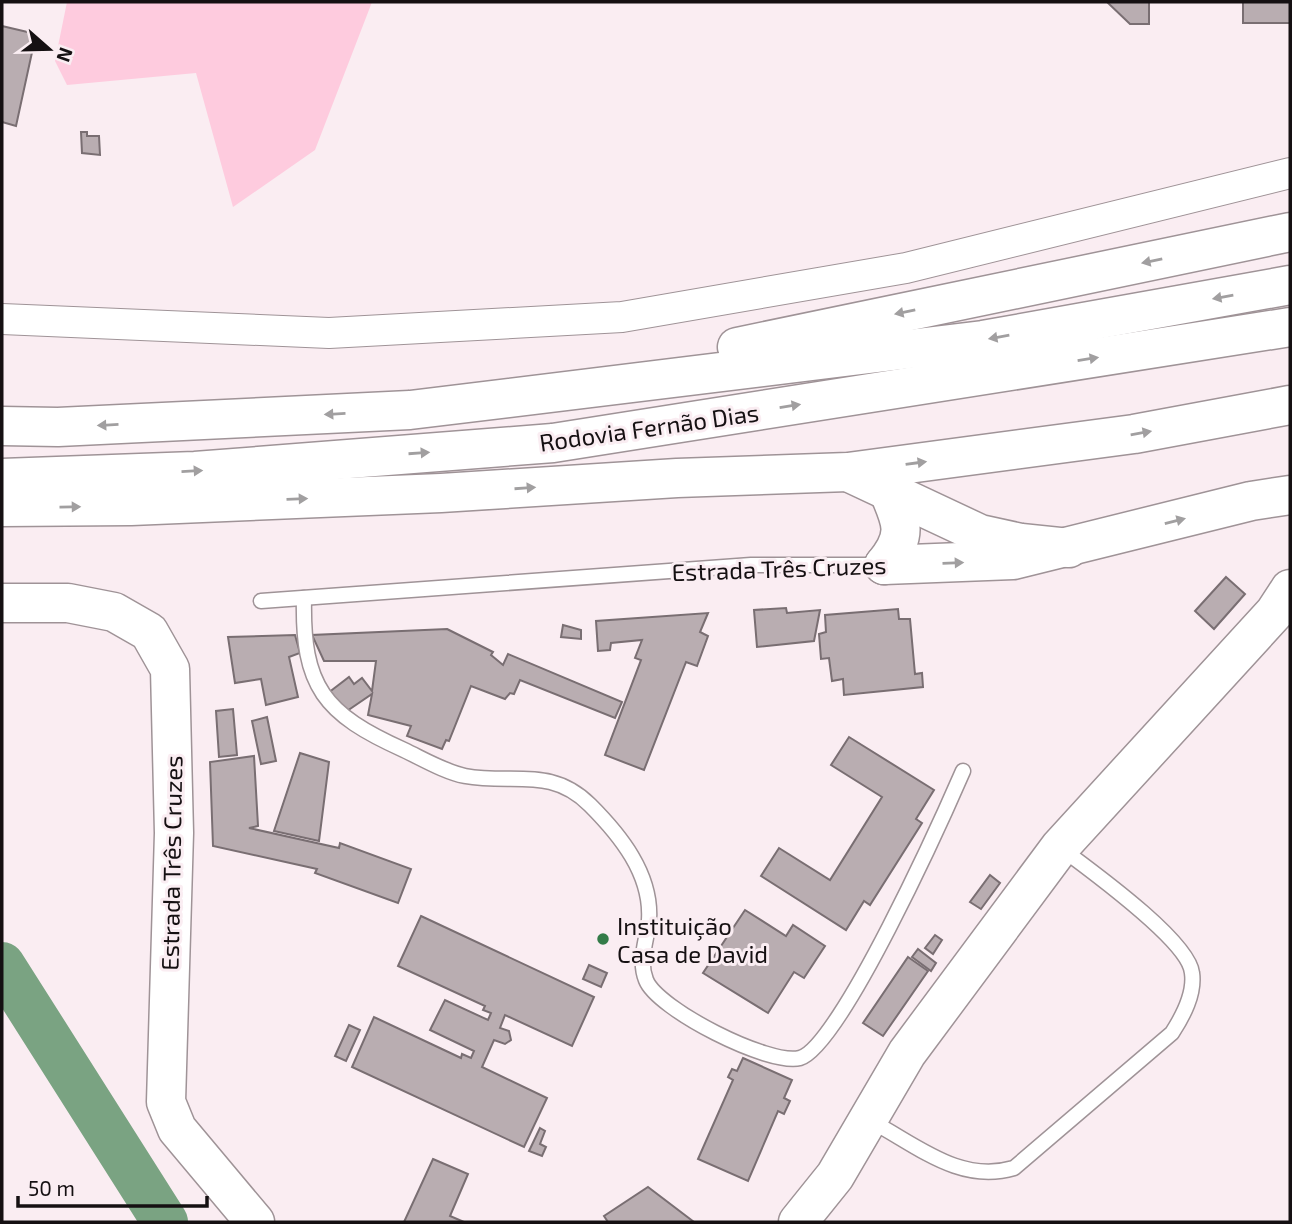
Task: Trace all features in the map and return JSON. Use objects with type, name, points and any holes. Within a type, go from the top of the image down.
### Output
[{"type":"main road","points":[[387,411],[762,342],[1290,232]]},
{"type":"main road","name":"Rodovia Fernão Dias","points":[[2,426],[58,427],[387,411],[983,340],[1290,285]]},
{"type":"main road","name":"Rodovia Fernão Dias","points":[[2,478],[195,471],[553,443],[1290,327]]},
{"type":"main road","points":[[2,507],[131,506],[441,494],[689,477],[848,472],[1134,434],[1290,405]]},
{"type":"main road","points":[[848,472],[980,534],[1021,543],[1069,548]]},
{"type":"main road","points":[[884,565],[897,550],[902,537],[901,518],[887,488]]},
{"type":"main road","name":"Estrada Três Cruzes","points":[[884,565],[1013,561],[1251,501],[1290,495]]},
{"type":"main road","points":[[798,1222],[835,1176],[907,1053],[1060,847],[1275,612],[1290,589]]},
{"type":"main road","name":"Estrada Três Cruzes","points":[[2,603],[68,603],[114,612],[149,632],[170,669],[174,833],[166,1102],[177,1129],[255,1222]]},
{"type":"street","points":[[2,319],[329,333],[622,317],[906,268],[1290,173]]},
{"type":"lane","name":"Estrada Três Cruzes","points":[[261,601],[751,565],[884,565]]},
{"type":"lane","points":[[304,598],[303,637],[312,674],[323,696],[340,714],[375,737],[462,775],[500,780],[522,777],[553,781],[577,792],[620,836],[648,892],[649,919],[642,959],[646,980],[653,992],[703,1026],[770,1056],[799,1058],[817,1048],[871,962],[920,868],[964,771]]},
{"type":"lane","points":[[868,1120],[962,1171],[997,1173],[1014,1168],[1172,1033],[1184,1015],[1191,988],[1192,973],[1188,958],[1165,932],[1060,847]]},
{"type":"shaded area","points":[[67,2],[372,2],[315,150],[233,207],[196,73],[67,85],[55,61]]},
{"type":"building","points":[[1107,2],[1149,2],[1149,24],[1130,24]]},
{"type":"building","points":[[1243,2],[1290,2],[1290,23],[1243,23]]},
{"type":"building","points":[[2,26],[36,34],[16,126],[2,122]]},
{"type":"building","points":[[81,132],[87,132],[87,136],[99,136],[100,155],[82,153]]},
{"type":"building","points":[[1226,577],[1245,594],[1214,629],[1195,611]]},
{"type":"building","points":[[786,608],[787,613],[820,610],[814,641],[757,647],[754,610]]},
{"type":"building","points":[[898,609],[899,619],[910,619],[915,674],[922,673],[923,687],[844,695],[843,679],[832,681],[829,658],[821,659],[819,634],[826,632],[825,615]]},
{"type":"building","points":[[708,613],[700,632],[708,636],[697,666],[686,662],[644,770],[605,755],[641,660],[635,658],[642,640],[611,643],[610,650],[598,651],[596,621]]},
{"type":"building","points":[[563,625],[581,630],[581,639],[561,637]]},
{"type":"building","points":[[447,629],[493,652],[491,655],[503,665],[508,654],[622,702],[615,718],[520,680],[514,694],[510,693],[505,699],[471,686],[449,741],[446,740],[442,749],[407,736],[411,726],[368,715],[372,694],[347,711],[328,693],[349,677],[354,684],[362,678],[372,691],[376,661],[324,661],[312,635]]},
{"type":"building","points":[[295,635],[300,653],[289,657],[298,697],[266,705],[261,679],[235,683],[228,637]]},
{"type":"building","points":[[233,709],[237,755],[219,757],[216,711]]},
{"type":"building","points":[[267,717],[276,761],[261,764],[252,721]]},
{"type":"building","points":[[849,737],[934,790],[916,819],[922,823],[870,905],[864,901],[846,930],[761,876],[779,848],[830,880],[882,797],[831,765]]},
{"type":"building","points":[[300,753],[329,762],[319,841],[274,831]]},
{"type":"building","points":[[254,756],[258,826],[249,828],[339,848],[340,843],[411,869],[398,903],[315,873],[317,869],[213,846],[210,762]]},
{"type":"building","points":[[990,875],[1000,883],[981,909],[970,902]]},
{"type":"building","points":[[745,910],[786,936],[793,925],[825,946],[804,978],[794,972],[768,1013],[703,973]]},
{"type":"building","points":[[421,916],[594,997],[572,1046],[505,1015],[500,1028],[509,1031],[511,1040],[505,1044],[494,1040],[482,1067],[547,1098],[524,1147],[352,1067],[374,1017],[461,1058],[462,1054],[471,1058],[474,1051],[430,1030],[445,1000],[488,1020],[491,1013],[483,1010],[485,1006],[398,966]]},
{"type":"building","points":[[935,935],[942,940],[933,954],[925,948]]},
{"type":"building","points":[[918,949],[936,963],[931,971],[912,957]]},
{"type":"building","points":[[908,957],[928,971],[883,1036],[863,1023]]},
{"type":"building","points":[[589,965],[607,973],[601,987],[583,979]]},
{"type":"building","points":[[349,1025],[360,1030],[346,1061],[335,1056]]},
{"type":"building","points":[[743,1058],[792,1080],[784,1098],[790,1101],[784,1114],[778,1111],[748,1181],[698,1159],[733,1080],[728,1077],[732,1069],[737,1071]]},
{"type":"building","points":[[540,1128],[545,1131],[540,1144],[546,1147],[542,1156],[529,1151]]},
{"type":"building","points":[[433,1159],[468,1174],[450,1216],[464,1222],[404,1222]]},
{"type":"building","points":[[648,1187],[694,1222],[608,1222],[604,1216]]},
{"type":"waterway","points":[[2,965],[165,1222]]},
{"type":"place","name":"Instituição Casa de David","points":[[603,939]]}]
